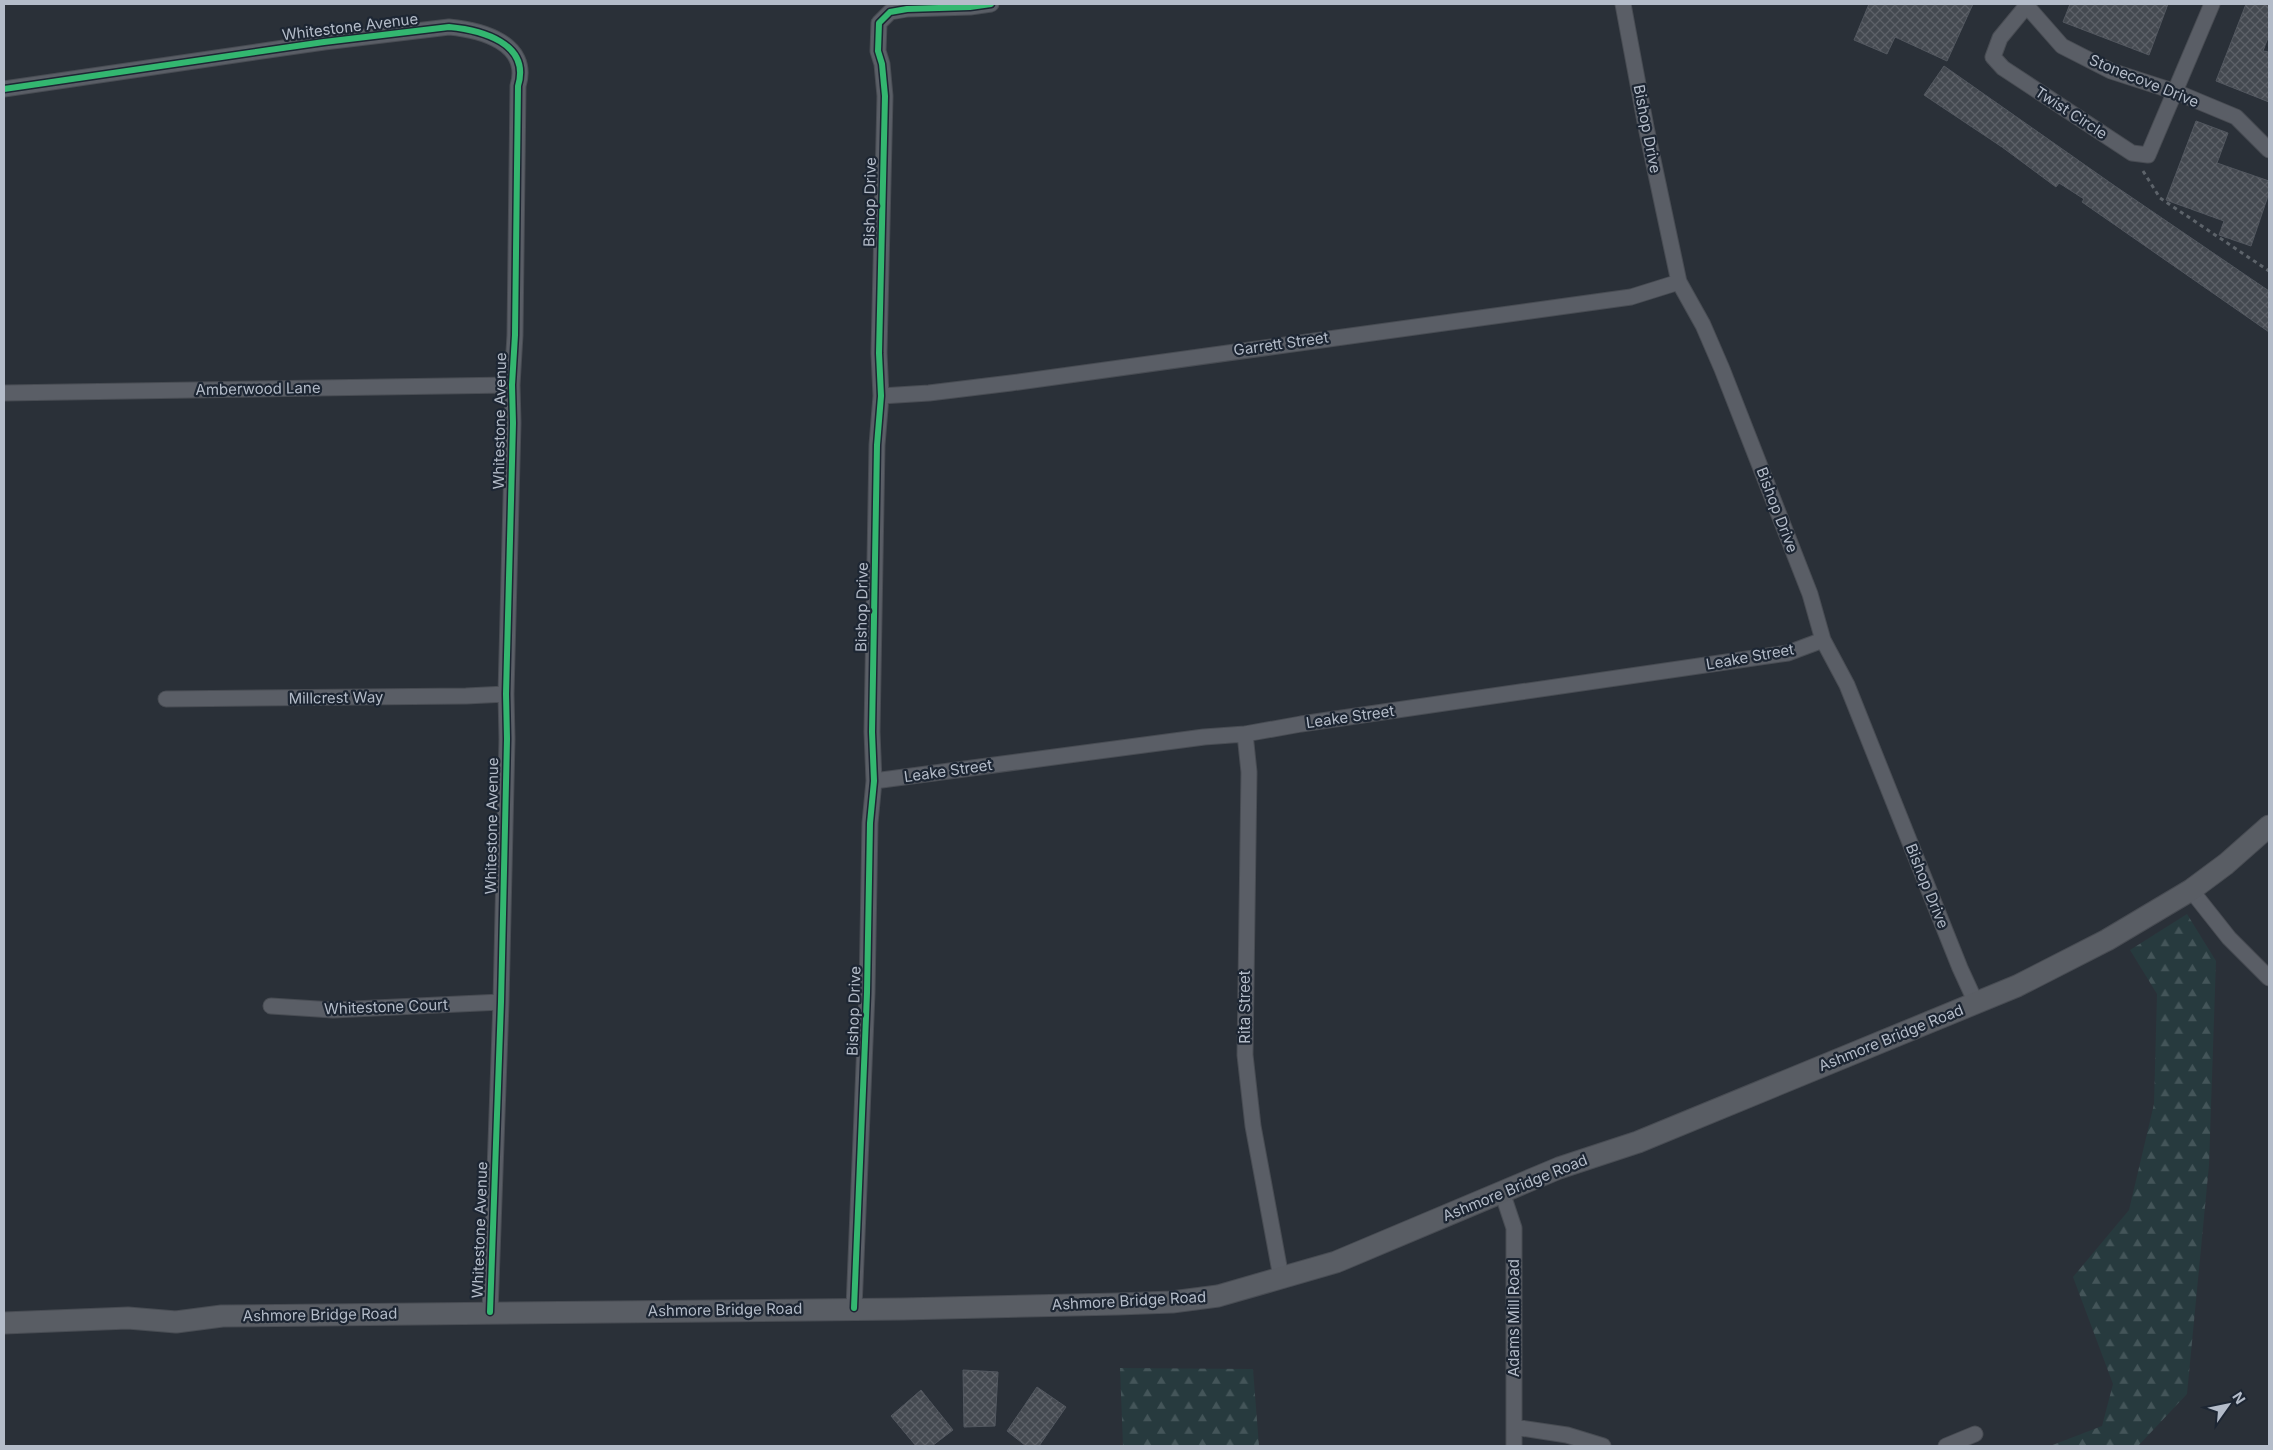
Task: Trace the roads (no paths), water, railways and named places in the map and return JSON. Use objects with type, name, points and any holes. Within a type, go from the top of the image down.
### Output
[{"type":"main road","name":"Ashmore Bridge Road","points":[[4,1323],[128,1318],[176,1322],[222,1316],[854,1308],[903,1309],[1172,1302],[1218,1296],[1336,1262],[1558,1168],[1638,1142],[1976,1003],[2058,967],[2191,890],[2226,864],[2269,826]]},
{"type":"street","name":"Bishop Drive","points":[[854,1308],[868,993],[870,823],[874,781],[872,722],[877,445],[881,396],[878,353],[885,96],[877,42],[879,23],[890,12],[991,4]]},
{"type":"street","name":"Bishop Drive","points":[[1623,4],[1646,127],[1679,282],[1703,325],[1722,369],[1810,594],[1822,640],[1847,685],[1960,968],[1976,1003]]},
{"type":"street","name":"Stonecove Drive","points":[[2027,4],[2062,46],[2111,71],[2176,92],[2236,117],[2269,150]]},
{"type":"street","name":"Twist Circle","points":[[2027,4],[2000,38],[1993,57],[2002,68],[2132,153],[2148,155],[2176,92]]},
{"type":"street","points":[[2176,92],[2212,4]]},
{"type":"street","name":"Whitestone Avenue","points":[[4,89],[324,42],[449,27],[469,29],[492,36],[508,46],[517,60],[520,79],[518,86],[515,335],[512,385],[513,433],[506,694],[507,739],[502,1002],[490,1312]]},
{"type":"street","name":"Garrett Street","points":[[881,396],[929,393],[1011,383],[1631,297],[1679,282]]},
{"type":"street","name":"Amberwood Lane","points":[[4,393],[512,385]]},
{"type":"street","name":"Leake Street","points":[[874,781],[1204,737],[1245,734],[1301,724],[1788,653],[1822,640]]},
{"type":"street","name":"Millcrest Way","points":[[166,700],[456,697],[506,694]]},
{"type":"street","name":"Rita Street","points":[[1245,734],[1249,772],[1245,1055],[1253,1126],[1281,1277]]},
{"type":"street","points":[[2191,890],[2229,938],[2269,978]]},
{"type":"street","name":"Whitestone Court","points":[[271,1006],[333,1010],[502,1002]]},
{"type":"street","name":"Adams Mill Road","points":[[1502,1192],[1514,1228],[1514,1446]]},
{"type":"street","points":[[1514,1427],[1566,1435],[1603,1446]]},
{"type":"street","points":[[1946,1446],[1975,1434]]}]
